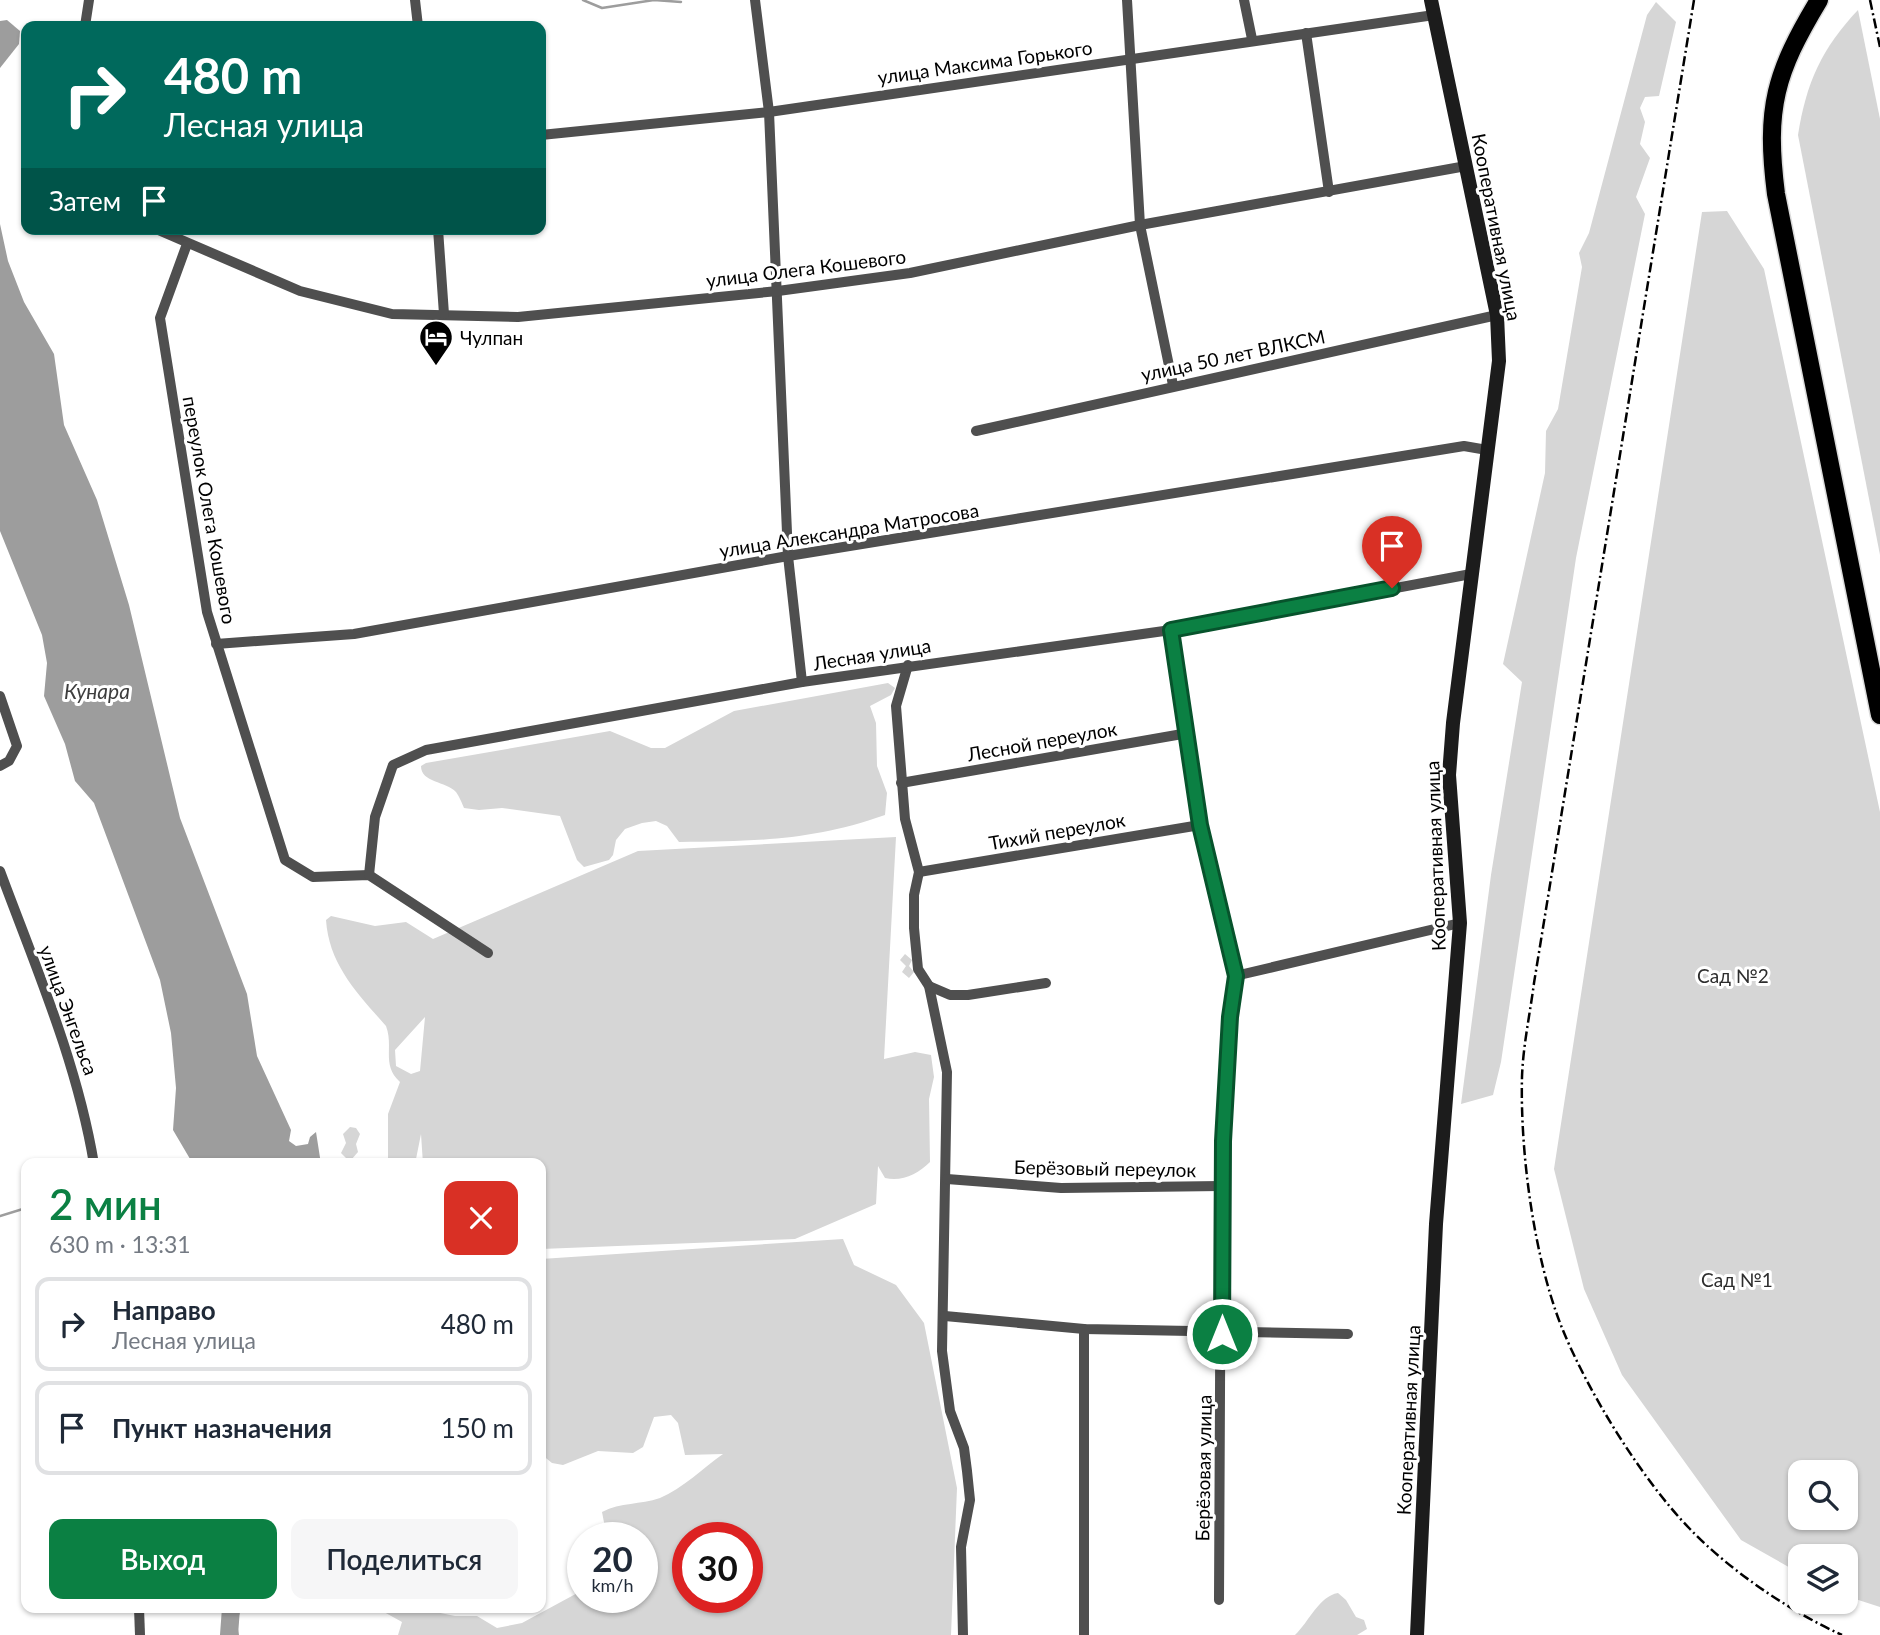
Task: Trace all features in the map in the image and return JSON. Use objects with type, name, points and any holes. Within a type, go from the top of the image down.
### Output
[{"type":"main road","points":[[1819,0],[1782,69],[1772,104],[1770,150],[1776,194],[1880,715]]},
{"type":"main road","name":"Кооперативная улица","points":[[1417,1635],[1436,1224],[1460,923],[1449,775],[1471,574],[1499,361],[1497,315],[1432,7]]},
{"type":"street","points":[[86,21],[89,0]]},
{"type":"street","points":[[415,0],[417,21]]},
{"type":"street","points":[[755,0],[769,112],[788,556],[802,682]]},
{"type":"street","points":[[1127,0],[1140,225],[1173,385]]},
{"type":"street","points":[[1244,0],[1252,39]]},
{"type":"street","name":"улица Максима Горького","points":[[546,134],[769,112],[1306,33],[1432,7]]},
{"type":"street","points":[[1306,33],[1329,192]]},
{"type":"street","name":"улица Олега Кошевого","points":[[168,235],[300,291],[392,314],[519,317],[778,291],[909,273],[1140,225],[1465,166]]},
{"type":"street","points":[[438,235],[444,314]]},
{"type":"street","name":"переулок Олега Кошевого","points":[[187,244],[160,318],[207,612],[216,644],[285,860],[313,877],[369,875]]},
{"type":"street","name":"улица 50 лет ВЛКСМ","points":[[976,431],[1497,315]]},
{"type":"street","name":"улица Александра Матросова","points":[[216,644],[354,634],[788,556],[1222,488],[1464,446],[1486,450]]},
{"type":"street","name":"Лесная улица","points":[[369,875],[375,817],[393,765],[426,750],[802,682],[1171,630],[1471,574]]},
{"type":"street","name":"Берёзовая улица","points":[[1171,630],[1200,825],[1236,976],[1230,1017],[1221,1186],[1219,1600]]},
{"type":"street","points":[[908,665],[896,706],[905,819],[919,872],[914,895],[914,928],[918,969],[929,986],[947,1072],[945,1316],[942,1351],[950,1412],[964,1448],[970,1500],[961,1547],[963,1635]]},
{"type":"street","points":[[0,696],[17,747],[9,761],[0,766]]},
{"type":"street","name":"Лесной переулок","points":[[901,783],[1188,733]]},
{"type":"street","name":"Тихий переулок","points":[[919,872],[1200,825]]},
{"type":"street","name":"улица Энгельса","points":[[0,871],[85,1106],[93,1158]]},
{"type":"street","points":[[369,875],[488,953]]},
{"type":"street","points":[[1236,976],[1460,923]]},
{"type":"street","points":[[929,986],[950,995],[968,995],[1046,983]]},
{"type":"street","name":"Берёзовый переулок","points":[[947,1179],[1061,1188],[1221,1186]]},
{"type":"street","points":[[945,1316],[1084,1329],[1222,1334],[1348,1334]]},
{"type":"street","points":[[1084,1329],[1084,1635]]},
{"type":"street","points":[[139,1613],[140,1635]]},
{"type":"green space","points":[[1656,2],[1676,22],[1659,96],[1645,97],[1640,108],[1645,122],[1640,144],[1650,158],[1636,197],[1645,214],[1576,558],[1501,1062],[1493,1095],[1461,1104],[1491,875],[1522,682],[1503,664],[1545,473],[1546,431],[1558,409],[1582,267],[1579,253],[1589,233],[1647,15]]},
{"type":"green space","points":[[1858,10],[1880,119],[1880,555],[1798,135],[1806,99],[1818,67],[1835,38]]},
{"type":"green space","name":"Сад №2","points":[[1727,211],[1764,269],[1880,812],[1880,1607],[1858,1600],[1858,1544],[1788,1544],[1788,1567],[1741,1540],[1622,1375],[1584,1289],[1554,1169],[1702,212]]},
{"type":"green space","points":[[888,683],[895,688],[891,695],[870,706],[876,723],[877,766],[887,793],[885,815],[808,835],[759,840],[679,842],[667,826],[656,821],[642,823],[625,829],[616,840],[613,855],[609,860],[584,867],[577,860],[560,816],[502,808],[464,808],[452,788],[429,779],[422,772],[421,766],[426,763],[610,731],[651,748],[665,748],[734,711]]},
{"type":"green space","points":[[896,837],[884,1059],[915,1052],[931,1055],[934,1077],[929,1099],[930,1162],[915,1173],[898,1179],[885,1178],[878,1166],[876,1204],[795,1239],[546,1249],[546,1158],[423,1158],[421,1134],[416,1158],[388,1158],[388,1114],[400,1082],[394,1076],[389,1062],[386,1026],[339,965],[328,936],[326,920],[331,916],[375,926],[406,922],[433,939],[638,851]],"holes":[[[425,1017],[420,1071],[411,1074],[396,1066],[395,1050]]]},
{"type":"green space","points":[[905,954],[912,960],[909,966],[914,972],[909,978],[902,972],[906,966],[900,960]]},
{"type":"green space","points":[[350,1127],[356,1128],[360,1134],[356,1144],[358,1152],[353,1158],[346,1158],[341,1153],[346,1143],[343,1134]]},
{"type":"green space","points":[[843,1239],[854,1265],[896,1285],[924,1323],[957,1488],[951,1635],[398,1635],[402,1622],[386,1613],[477,1616],[497,1628],[522,1623],[540,1613],[546,1613],[546,1610],[567,1599],[567,1613],[658,1613],[658,1522],[604,1522],[602,1512],[660,1498],[684,1484],[723,1454],[685,1455],[678,1423],[671,1415],[654,1417],[643,1447],[633,1453],[598,1451],[563,1465],[552,1463],[546,1458],[546,1259]]},
{"type":"green space","points":[[1338,1593],[1346,1600],[1356,1617],[1364,1620],[1367,1629],[1357,1635],[1295,1635],[1325,1599]]},
{"type":"water","points":[[7,20],[20,31],[19,44],[0,68],[0,21]]},
{"type":"water","name":"Кунара","points":[[0,224],[8,261],[24,302],[54,354],[64,425],[97,500],[129,605],[180,818],[247,994],[257,1056],[291,1130],[289,1141],[296,1146],[308,1144],[310,1137],[316,1132],[320,1158],[189,1158],[173,1130],[176,1088],[171,1033],[160,980],[94,803],[75,781],[65,744],[44,696],[47,663],[42,635],[0,531]]},
{"type":"water","points":[[230,1613],[240,1613],[237,1623],[239,1635],[229,1635]]},
{"type":"waterway","points":[[583,0],[602,8],[654,0],[681,2]]},
{"type":"waterway","points":[[0,1216],[21,1210]]},
{"type":"waterway","name":"Кунара","points":[[229,1635],[231,1613]]},
{"type":"railway","points":[[1694,0],[1525,1042],[1522,1077],[1523,1138],[1531,1205],[1552,1300],[1586,1380],[1635,1461],[1672,1509],[1723,1560],[1782,1602],[1842,1635]]},
{"type":"railway","points":[[1870,0],[1880,47]]},
{"type":"place","name":"Чулпан","points":[[436,367]]},
{"type":"route","points":[[1222,1334],[1221,1186],[1230,1017],[1236,976],[1200,825],[1171,630],[1392,588]]},
{"type":"park label","name":"Сад №1","points":[[1737,1279]]}]
